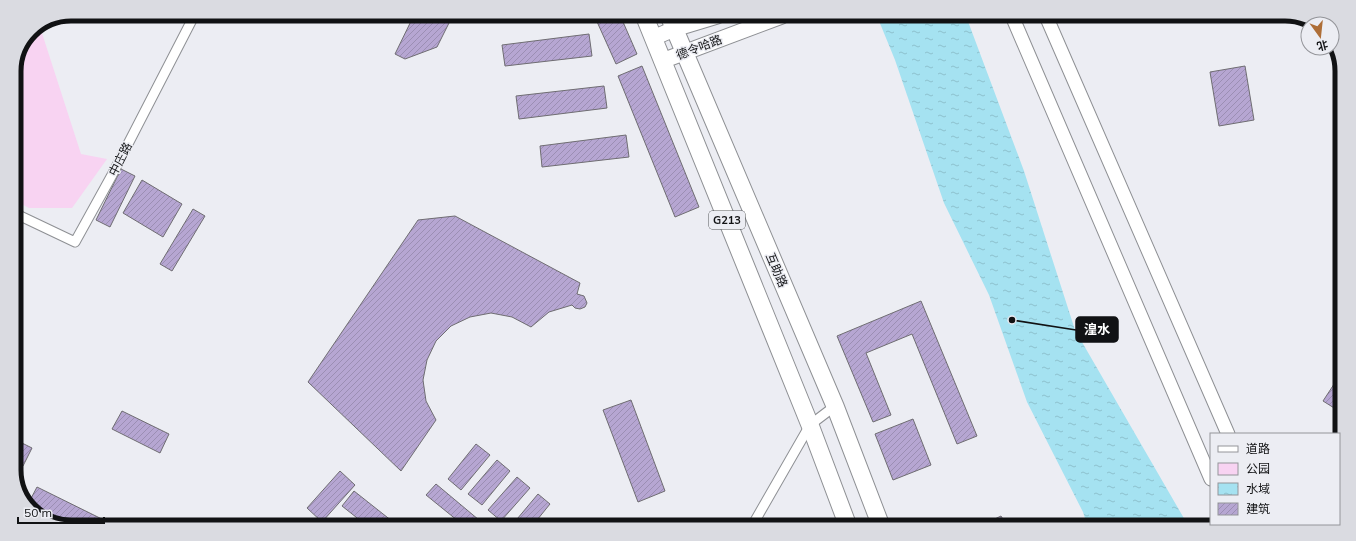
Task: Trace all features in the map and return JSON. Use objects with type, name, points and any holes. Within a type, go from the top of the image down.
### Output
[{"type":"highway","name":"G213","points":[[646,21],[810,425],[846,520]]},
{"type":"highway","name":"互助路","points":[[672,22],[835,406],[879,520]]},
{"type":"main road","name":"德令哈路","points":[[662,61],[768,21]]},
{"type":"main road","points":[[1014,21],[1210,477]]},
{"type":"main road","points":[[1048,21],[1228,433]]},
{"type":"main road","name":"德令哈路","points":[[652,38],[672,22]]},
{"type":"street","name":"中庄路","points":[[21,216],[75,242],[112,175],[191,21]]},
{"type":"street","points":[[755,520],[810,425],[835,406]]},
{"type":"green space","points":[[41,31],[81,154],[107,159],[72,208],[29,208],[21,204],[21,71],[22,61],[29,43]]},
{"type":"water","points":[[879,21],[968,21],[1024,171],[1075,330],[1185,520],[1086,520],[1027,402],[989,295],[944,203],[895,60]]},
{"type":"building","points":[[411,21],[450,21],[437,47],[405,59],[395,54]]},
{"type":"building","points":[[597,21],[623,21],[637,54],[616,64]]},
{"type":"building","points":[[589,34],[592,56],[505,66],[502,45]]},
{"type":"building","points":[[642,66],[699,207],[675,217],[618,76]]},
{"type":"building","points":[[1245,66],[1254,120],[1219,126],[1210,72]]},
{"type":"building","points":[[604,86],[607,108],[519,119],[516,96]]},
{"type":"building","points":[[626,135],[629,157],[542,167],[540,146]]},
{"type":"building","points":[[121,169],[135,176],[110,227],[96,220]]},
{"type":"building","points":[[142,180],[182,204],[163,237],[123,213]]},
{"type":"building","points":[[193,209],[205,216],[172,271],[160,264]]},
{"type":"building","points":[[455,216],[580,283],[577,294],[584,296],[587,303],[585,307],[580,309],[575,308],[572,305],[549,312],[531,327],[512,317],[491,313],[470,317],[451,326],[436,341],[427,360],[423,380],[426,401],[436,420],[401,471],[308,382],[418,220]]},
{"type":"building","points":[[921,301],[977,436],[957,444],[912,334],[866,353],[891,415],[873,422],[837,336]]},
{"type":"building","points":[[1335,383],[1335,408],[1323,401]]},
{"type":"building","points":[[631,400],[665,491],[638,502],[603,410]]},
{"type":"building","points":[[122,411],[169,434],[160,453],[112,429]]},
{"type":"building","points":[[913,419],[931,465],[893,480],[875,434]]},
{"type":"building","points":[[21,442],[32,448],[23,466],[21,465]]},
{"type":"building","points":[[476,444],[490,455],[461,490],[448,479]]},
{"type":"building","points":[[497,460],[510,471],[482,505],[468,494]]},
{"type":"building","points":[[340,471],[355,485],[324,520],[320,520],[307,508]]},
{"type":"building","points":[[517,477],[530,488],[502,520],[500,520],[488,510]]},
{"type":"building","points":[[436,484],[479,520],[457,520],[426,495]]},
{"type":"building","points":[[37,487],[104,520],[61,519],[49,515],[41,510],[31,499]]},
{"type":"building","points":[[354,491],[391,520],[360,520],[342,506]]},
{"type":"building","points":[[538,494],[550,504],[537,520],[516,520]]},
{"type":"building","points":[[1001,516],[1003,520],[993,520]]},
{"type":"place","name":"湟水","points":[[1012,320]]}]
